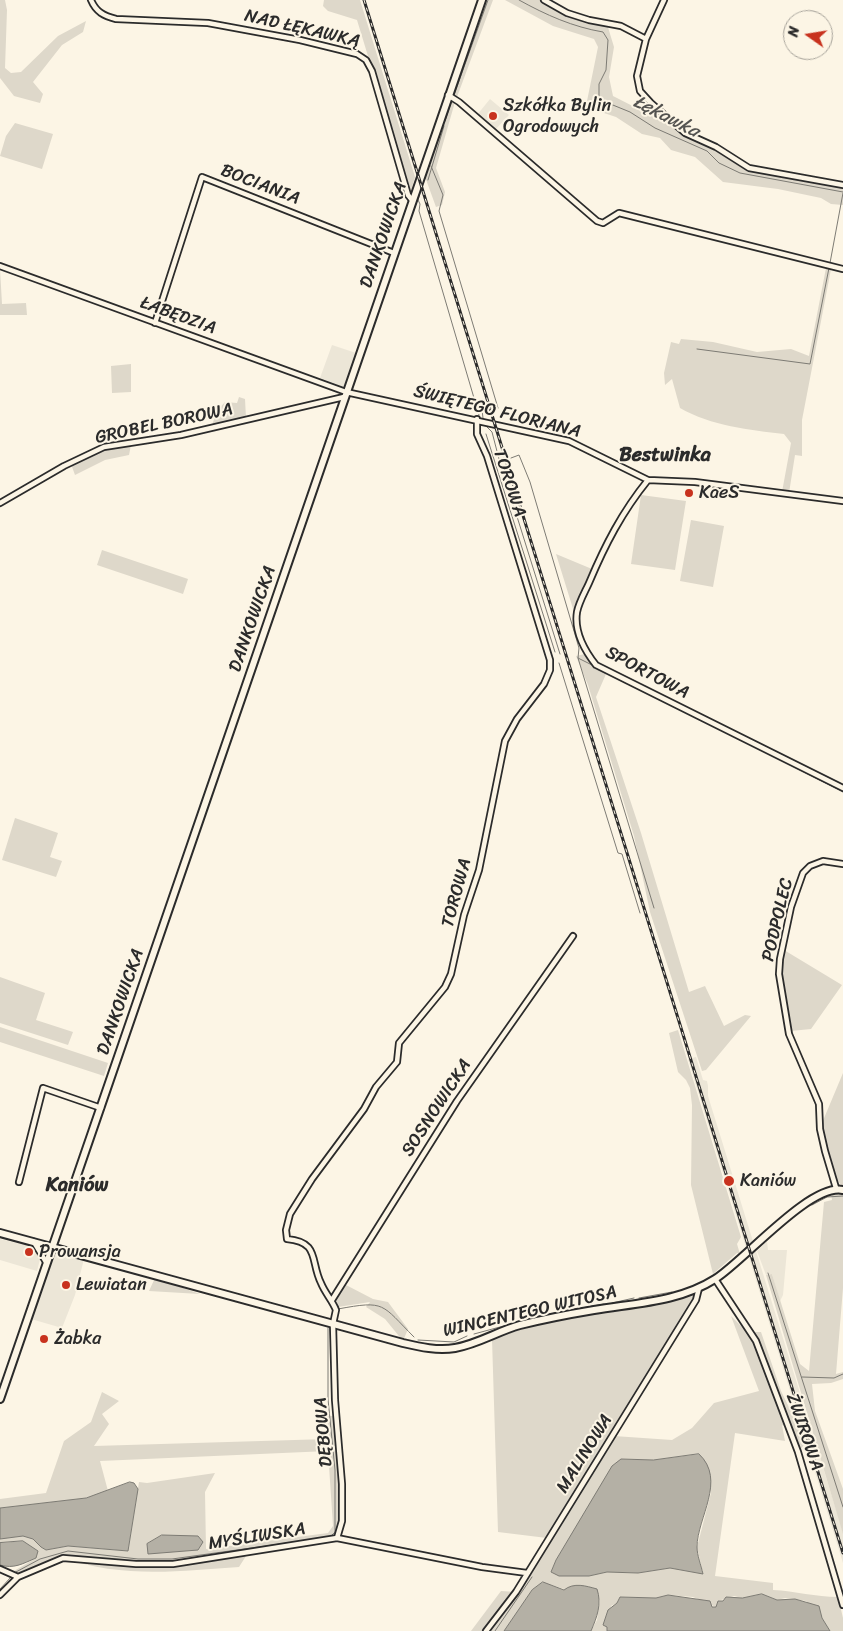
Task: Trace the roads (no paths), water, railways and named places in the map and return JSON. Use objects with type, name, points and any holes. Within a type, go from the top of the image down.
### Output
[{"type":"street","name":"NAD ŁĘKAWKĄ","points":[[91,0],[94,8],[105,16],[116,19],[208,23],[300,40],[348,51],[364,57],[372,71],[408,195],[412,200]]},
{"type":"street","name":"DANKOWICKA","points":[[0,1399],[482,0]]},
{"type":"street","points":[[544,0],[567,13],[589,20],[621,26],[646,39]]},
{"type":"street","points":[[664,0],[646,39],[637,76],[640,91],[650,103],[686,133],[716,147],[749,168],[843,185]]},
{"type":"street","points":[[448,96],[459,102],[597,221],[603,223],[619,213],[843,268]]},
{"type":"street","name":"BOCIANIA","points":[[155,322],[202,177],[394,253]]},
{"type":"street","name":"ŁABĘDZIA","points":[[0,266],[155,322],[345,395]]},
{"type":"street","name":"ŚWIĘTEGO FLORIANA","points":[[345,395],[476,419],[570,442],[648,480],[695,482],[843,501]]},
{"type":"street","name":"GROBEL BOROWA","points":[[0,504],[64,466],[104,447],[181,435],[345,395]]},
{"type":"street","name":"TOROWA","points":[[333,1324],[336,1310],[332,1300],[320,1283],[313,1252],[300,1240],[288,1238],[286,1230],[290,1214],[312,1179],[364,1108],[376,1087],[397,1062],[399,1043],[445,987],[451,974],[464,915],[479,870],[505,741],[516,719],[544,684],[550,670],[550,660],[487,456],[477,434],[476,419]]},
{"type":"street","name":"SPORTOWA","points":[[648,480],[629,503],[612,530],[577,612],[578,628],[585,651],[596,665],[843,788]]},
{"type":"street","name":"PODPOLEC","points":[[840,1189],[823,1144],[819,1104],[789,1034],[779,974],[780,959],[791,907],[803,874],[810,866],[823,861],[843,864]]},
{"type":"street","name":"SOSNOWICKA","points":[[332,1300],[457,1101],[572,936]]},
{"type":"street","points":[[19,1182],[44,1088],[101,1108]]},
{"type":"street","name":"WINCENTEGO WITOSA","points":[[0,1233],[333,1324],[428,1348],[455,1348],[518,1326],[592,1310],[673,1298],[699,1288],[715,1279],[790,1214],[823,1193],[840,1189]]},
{"type":"street","points":[[34,1242],[46,1262]]},
{"type":"street","name":"ŻWIROWA","points":[[715,1279],[756,1341],[798,1452],[843,1604]]},
{"type":"street","name":"MALINOWA","points":[[486,1631],[527,1573],[696,1300],[699,1288]]},
{"type":"street","name":"DĘBOWA","points":[[333,1324],[335,1400],[342,1484],[342,1521],[337,1538]]},
{"type":"street","name":"MYŚLIWSKA","points":[[0,1595],[18,1577],[63,1558],[136,1564],[173,1564],[337,1538],[482,1567],[527,1573]]},
{"type":"street","points":[[0,1570],[18,1577]]},
{"type":"waterway","points":[[454,95],[488,0]]},
{"type":"waterway","name":"Łękawka","points":[[519,0],[560,20],[603,32],[608,40],[606,70],[599,84],[599,96],[603,101],[630,112],[655,128],[707,151],[719,163],[740,173],[843,192]]},
{"type":"waterway","points":[[445,121],[451,103]]},
{"type":"waterway","points":[[428,180],[444,126]]},
{"type":"waterway","points":[[431,166],[443,195],[439,211],[498,408]]},
{"type":"waterway","points":[[420,193],[418,200],[420,204],[419,211],[479,415]]},
{"type":"waterway","points":[[830,263],[843,193]]},
{"type":"waterway","points":[[351,389],[417,201]]},
{"type":"waterway","points":[[697,349],[810,364],[829,268]]},
{"type":"waterway","points":[[309,513],[349,397]]},
{"type":"waterway","points":[[476,403],[482,410],[483,418]]},
{"type":"waterway","points":[[486,426],[492,432],[499,459],[504,459]]},
{"type":"waterway","points":[[486,434],[555,652]]},
{"type":"waterway","points":[[511,458],[519,455],[530,482],[579,648],[578,658],[682,710]]},
{"type":"waterway","points":[[499,459],[560,654]]},
{"type":"waterway","points":[[578,658],[654,908]]},
{"type":"waterway","points":[[559,663],[618,853],[622,854],[640,913]]},
{"type":"waterway","points":[[744,741],[843,792]]},
{"type":"waterway","points":[[812,1205],[827,1197],[843,1196]]},
{"type":"waterway","points":[[768,1273],[843,1507]]},
{"type":"waterway","points":[[639,1298],[672,1292]]},
{"type":"waterway","points":[[612,1303],[634,1298]]},
{"type":"waterway","points":[[554,1313],[604,1304]]},
{"type":"waterway","points":[[338,1309],[365,1305],[382,1307],[395,1317],[414,1337]]},
{"type":"waterway","points":[[474,1334],[548,1314]]},
{"type":"waterway","points":[[16,1572],[40,1559],[68,1551],[138,1559],[172,1559],[330,1537],[335,1532],[335,1470],[328,1399],[328,1328]]},
{"type":"waterway","points":[[418,1340],[454,1342],[467,1336]]},
{"type":"waterway","points":[[802,1377],[834,1378],[843,1374]]},
{"type":"waterway","points":[[0,1589],[11,1577]]},
{"type":"waterway","points":[[495,1631],[532,1577]]},
{"type":"railway","points":[[364,0],[843,1553]]},
{"type":"place","name":"Szkółka Bylin Ogrodowych","points":[[493,116]]},
{"type":"place","name":"KaeS","points":[[689,493]]},
{"type":"place","name":"Kaniów","points":[[729,1181]]},
{"type":"place","name":"Prowansja","points":[[29,1252]]},
{"type":"place","name":"Lewiatan","points":[[66,1285]]},
{"type":"place","name":"Żabka","points":[[44,1339]]},
{"type":"district","name":"Bestwinka","points":[[665,456]]},
{"type":"district","name":"Kaniów","points":[[77,1186]]}]
